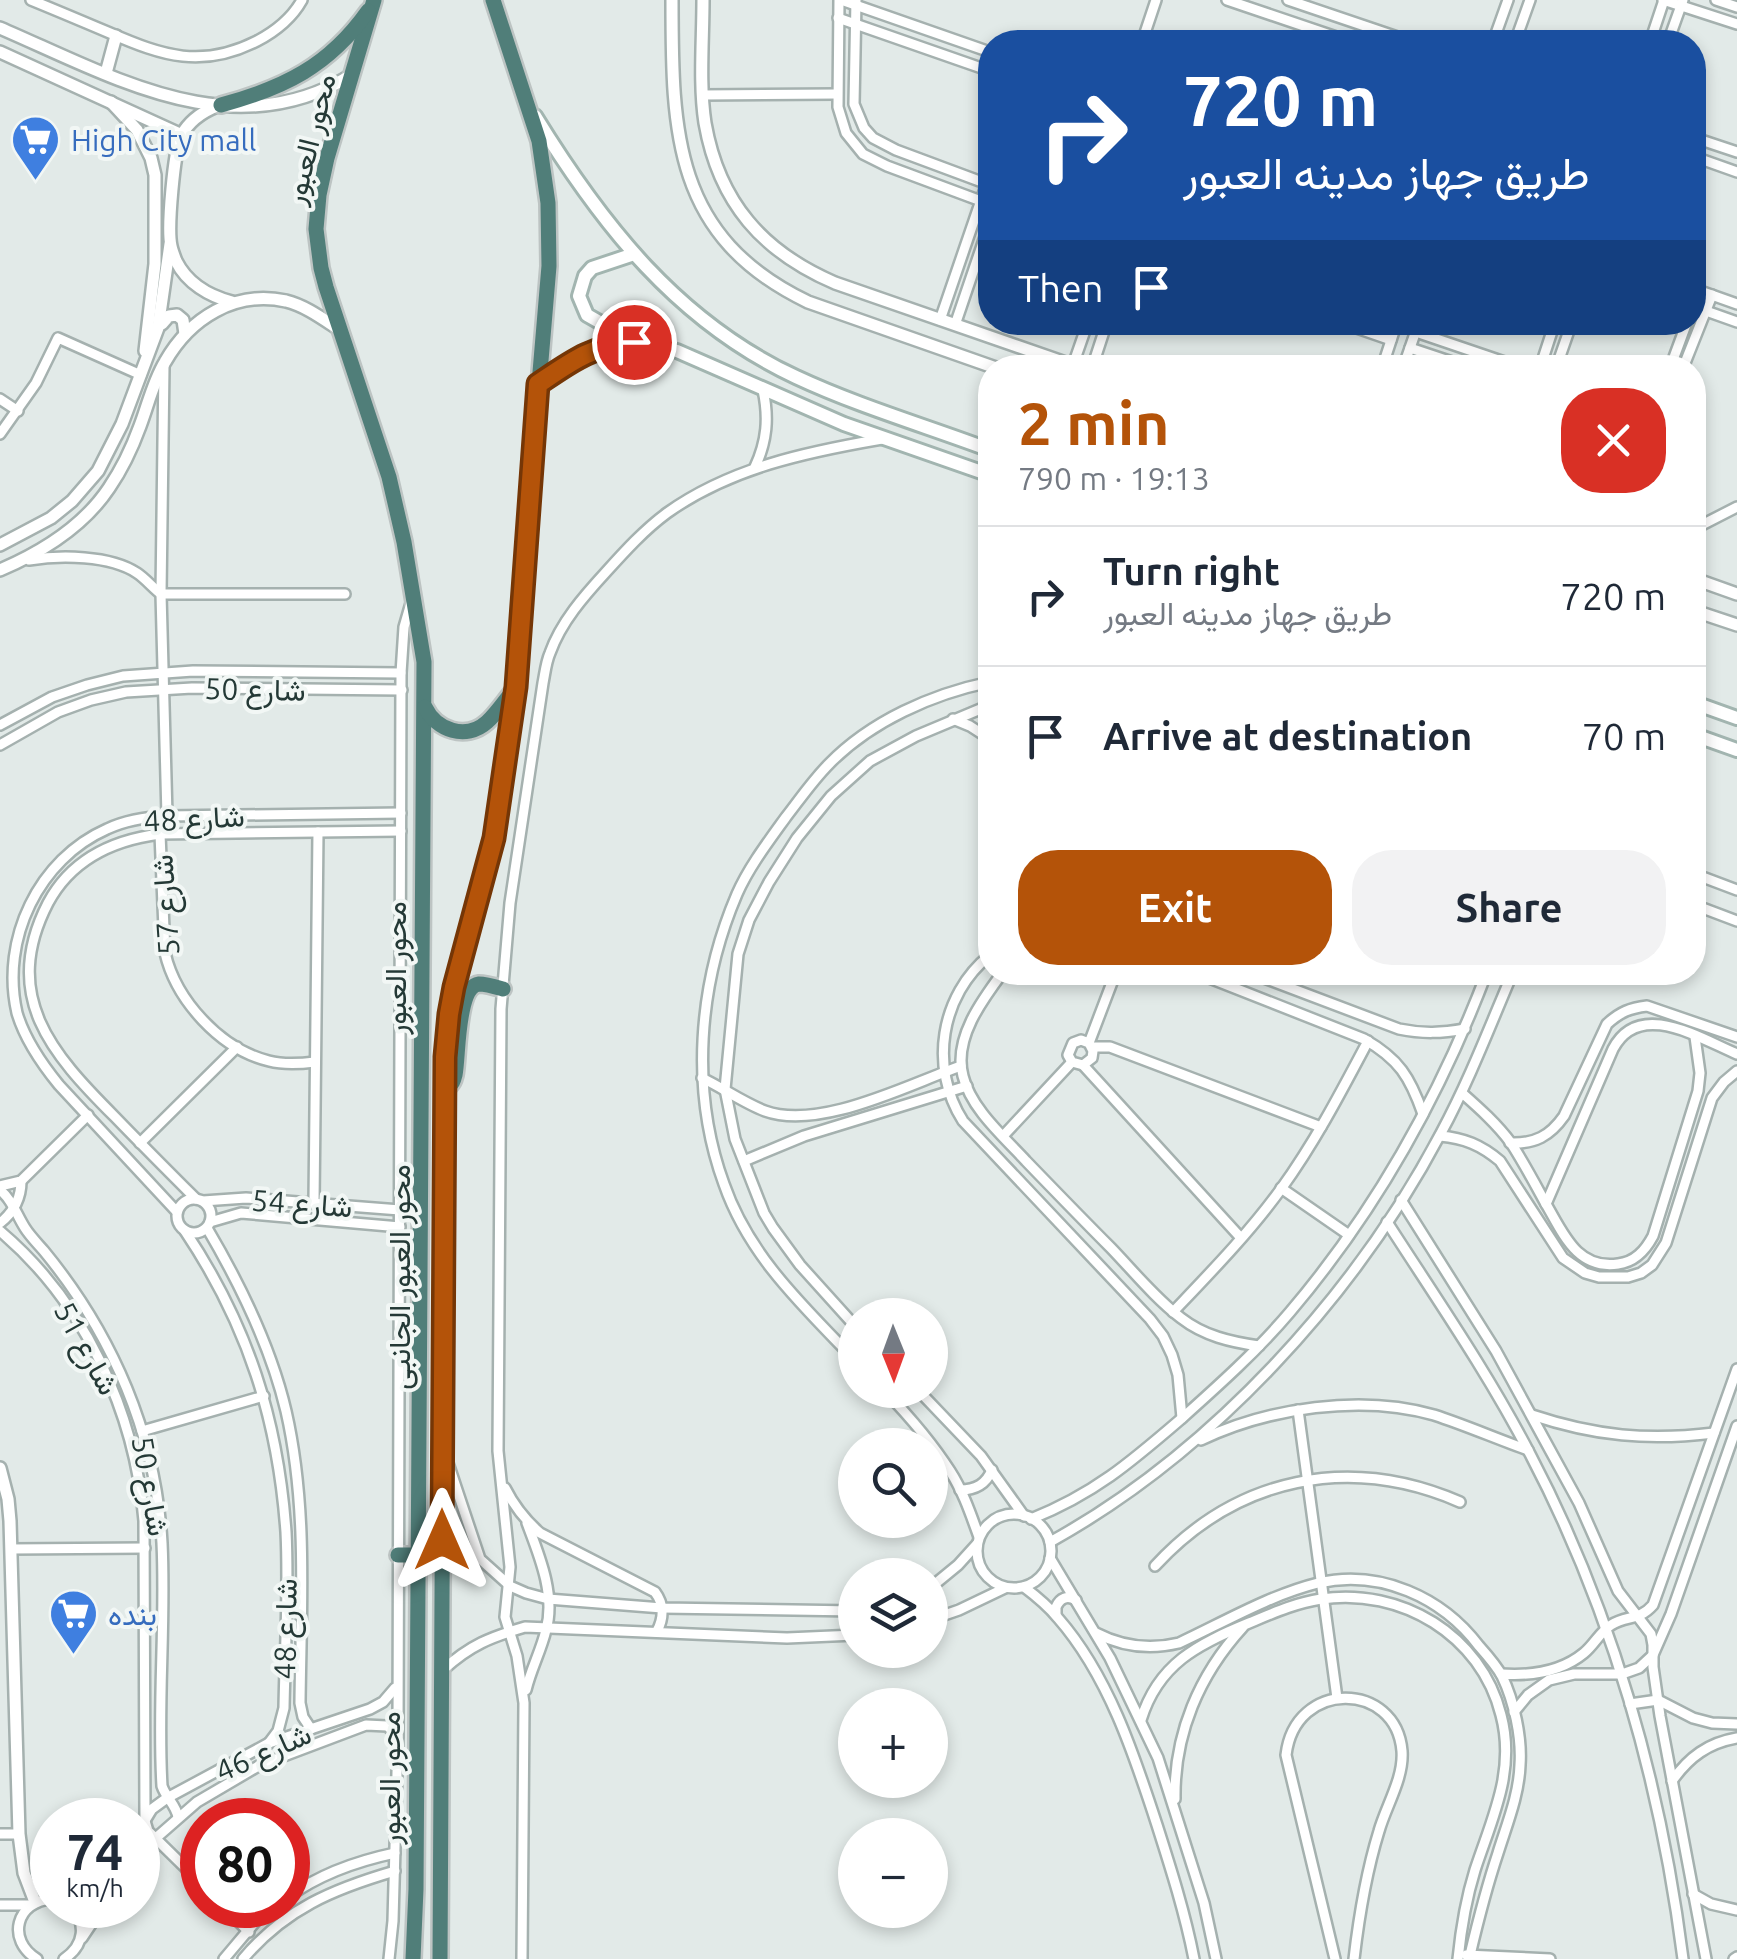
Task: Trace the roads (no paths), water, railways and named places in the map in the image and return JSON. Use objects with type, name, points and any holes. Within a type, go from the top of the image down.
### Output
[{"type":"highway","name":"محور العبور","points":[[440,1959],[445,1092],[449,1014],[494,838],[516,687],[549,266],[548,203],[540,140],[494,0]]},
{"type":"highway","name":"محور العبور","points":[[373,2],[327,158],[316,228],[321,268],[389,478],[424,662],[416,1889],[412,1959]]},
{"type":"highway","points":[[221,104],[268,91],[310,70],[344,40],[373,2]]},
{"type":"highway","points":[[423,703],[435,722],[445,728],[467,731],[486,723],[516,687]]},
{"type":"highway","points":[[445,1092],[454,1077],[468,992],[480,984],[503,989]]},
{"type":"highway","points":[[398,1554],[418,1555]]},
{"type":"main road","points":[[531,110],[586,194],[634,254],[688,309],[739,346],[823,389],[978,446]]},
{"type":"main road","points":[[634,254],[592,268],[580,286],[579,296],[587,315],[634,342]]},
{"type":"main road","points":[[538,384],[594,349],[634,342],[656,344],[844,424],[978,471]]},
{"type":"main road","points":[[1706,707],[1737,718]]},
{"type":"main road","points":[[1706,739],[1737,750]]},
{"type":"street","points":[[32,0],[170,56],[216,55],[240,49],[280,26],[302,0]]},
{"type":"street","points":[[672,0],[673,91],[682,151],[701,207],[717,232],[736,254],[782,290],[978,362]]},
{"type":"street","points":[[703,0],[703,94],[710,146],[730,195],[750,224],[774,249],[803,270],[978,332]]},
{"type":"street","points":[[978,48],[840,0],[838,94],[840,120],[846,133],[863,154],[978,200]]},
{"type":"street","points":[[1146,30],[1156,0]]},
{"type":"street","points":[[1288,0],[1377,30]]},
{"type":"street","points":[[1498,30],[1508,0]]},
{"type":"street","points":[[1520,30],[1530,0]]},
{"type":"street","points":[[1654,30],[1664,0],[1737,24]]},
{"type":"street","points":[[1716,0],[1737,7]]},
{"type":"street","points":[[1232,1],[1315,30]]},
{"type":"street","points":[[856,3],[854,104],[864,128],[884,145],[978,177]]},
{"type":"street","points":[[1672,30],[1682,3]]},
{"type":"street","points":[[838,18],[978,66]]},
{"type":"street","points":[[0,28],[164,95],[244,107],[290,102],[334,86],[353,74]]},
{"type":"street","points":[[106,73],[116,36]]},
{"type":"street","points":[[942,54],[948,37]]},
{"type":"street","points":[[0,52],[182,135]]},
{"type":"street","points":[[703,94],[838,94]]},
{"type":"street","points":[[111,102],[137,130],[152,158],[155,175],[156,264],[140,375]]},
{"type":"street","points":[[0,546],[51,518],[87,486],[122,424],[158,328],[182,135],[198,116],[221,104]]},
{"type":"street","points":[[1706,141],[1737,152]]},
{"type":"street","points":[[1706,160],[1736,170]]},
{"type":"street","points":[[940,320],[978,207]]},
{"type":"street","points":[[170,244],[191,281],[234,302]]},
{"type":"street","points":[[956,325],[978,258]]},
{"type":"street","points":[[1706,293],[1737,304]]},
{"type":"street","points":[[1706,309],[1712,295]]},
{"type":"street","points":[[0,570],[54,543],[107,492],[126,461],[164,363],[200,320],[234,302],[262,298],[289,302],[314,312],[340,330]]},
{"type":"street","points":[[1706,311],[1737,322]]},
{"type":"street","points":[[158,328],[169,316],[177,315],[183,320],[185,334]]},
{"type":"street","points":[[986,335],[1045,355]]},
{"type":"street","points":[[1377,335],[1391,340]]},
{"type":"street","points":[[1386,355],[1392,335]]},
{"type":"street","points":[[1408,355],[1414,335]]},
{"type":"street","points":[[1437,335],[1489,355]]},
{"type":"street","points":[[0,434],[36,382],[58,338],[140,375]]},
{"type":"street","points":[[1410,348],[1431,355]]},
{"type":"street","points":[[164,363],[161,594],[167,816]]},
{"type":"street","points":[[755,467],[768,429],[763,390]]},
{"type":"street","points":[[0,398],[18,410]]},
{"type":"street","points":[[522,1959],[524,1703],[504,1609],[510,1586],[510,1548],[499,1466],[501,1009],[516,864],[550,653],[581,600],[632,543],[666,514],[706,489],[755,467],[885,438]]},
{"type":"street","points":[[1706,523],[1737,507]]},
{"type":"street","points":[[21,561],[50,556],[108,562],[135,572],[161,594],[345,594]]},
{"type":"street","points":[[1706,583],[1737,594]]},
{"type":"street","name":"محور العبور الجانبى","points":[[389,1959],[398,1736],[401,673],[404,627],[413,596]]},
{"type":"street","points":[[1706,615],[1737,625]]},
{"type":"street","name":"شارع 50","points":[[0,725],[52,697],[123,676],[163,672],[401,673]]},
{"type":"street","points":[[838,1342],[760,1256],[724,1184],[702,1078],[710,978],[717,946],[738,892],[780,826],[828,765],[878,726],[932,700],[978,686]]},
{"type":"street","name":"شارع 50","points":[[0,745],[58,712],[126,692],[164,688],[402,690]]},
{"type":"street","points":[[838,1307],[772,1228],[730,1118],[724,1089],[738,954],[768,882],[830,796],[870,762],[978,710]]},
{"type":"street","points":[[953,719],[978,731]]},
{"type":"street","name":"شارع 48","points":[[177,1212],[42,1064],[29,1042],[17,1012],[13,975],[24,913],[46,876],[64,856],[108,828],[133,820],[167,816],[401,813]]},
{"type":"street","points":[[236,815],[237,833]]},
{"type":"street","name":"شارع 48","points":[[200,1200],[72,1074],[45,1033],[35,1010],[30,973],[31,955],[50,900],[78,866],[115,843],[136,837],[402,831]]},
{"type":"street","points":[[314,1202],[318,832]]},
{"type":"street","name":"شارع 57","points":[[160,834],[168,968],[182,994],[237,1047],[268,1061],[315,1062]]},
{"type":"street","points":[[1706,878],[1737,890]]},
{"type":"street","points":[[1706,909],[1737,921]]},
{"type":"street","points":[[24,913],[41,919]]},
{"type":"street","points":[[978,967],[970,974],[950,1010],[942,1051],[948,1093],[963,1122],[1118,1282],[1156,1328],[1172,1355],[1178,1375],[1182,1418]]},
{"type":"street","points":[[994,985],[976,1012],[963,1045],[961,1066],[976,1102],[1002,1136],[1174,1312],[1216,1337],[1259,1346]]},
{"type":"street","points":[[1084,1065],[1092,1058],[1090,1045],[1111,985]]},
{"type":"street","points":[[1227,985],[1385,1051],[1402,1068],[1423,1114]]},
{"type":"street","points":[[1283,985],[1400,1029],[1443,1033],[1465,1029]]},
{"type":"street","points":[[948,1573],[994,1520],[1008,1515],[1027,1517],[1064,1506],[1090,1492],[1142,1453],[1289,1314],[1349,1235],[1401,1154],[1440,1084],[1482,985]]},
{"type":"street","points":[[1050,1542],[1139,1487],[1232,1407],[1304,1331],[1402,1200],[1440,1136],[1508,985]]},
{"type":"street","points":[[1510,1143],[1541,1140],[1554,1130],[1607,1024],[1618,1014],[1648,1006],[1737,1037]]},
{"type":"street","points":[[1546,1204],[1618,1038],[1627,1030],[1649,1023],[1661,1024],[1737,1054]]},
{"type":"street","points":[[1462,1093],[1510,1143],[1568,1244],[1603,1264],[1630,1261],[1648,1246],[1657,1225],[1698,1091],[1695,1037]]},
{"type":"street","points":[[1242,1238],[1084,1065],[1072,1062],[1068,1054],[1073,1043],[1081,1040],[1110,1047],[1321,1127]]},
{"type":"street","points":[[1174,1312],[1242,1238],[1281,1188],[1321,1127],[1368,1041]]},
{"type":"street","points":[[140,1143],[237,1047]]},
{"type":"street","points":[[1002,1136],[1072,1062]]},
{"type":"street","points":[[702,1078],[764,1111],[783,1116],[805,1115],[883,1098],[961,1066]]},
{"type":"street","points":[[1440,1136],[1472,1142],[1500,1161],[1556,1248],[1573,1266],[1599,1277],[1628,1277],[1642,1273],[1660,1255],[1712,1098],[1737,1071]]},
{"type":"street","points":[[744,1161],[804,1136],[967,1086]]},
{"type":"street","points":[[0,1188],[21,1181],[88,1115]]},
{"type":"street","points":[[1401,1154],[1422,1166]]},
{"type":"street","points":[[0,1223],[15,1208],[21,1181]]},
{"type":"street","name":"شارع 50","points":[[0,1188],[87,1311],[112,1354],[143,1430],[154,1476],[162,1546],[162,1780],[178,1818]]},
{"type":"street","points":[[1281,1188],[1349,1235]]},
{"type":"street","name":"شارع 54","points":[[200,1200],[246,1198],[400,1210]]},
{"type":"street","points":[[200,1200],[210,1210],[208,1225],[194,1233],[186,1231],[178,1223],[177,1212],[182,1203],[200,1200]]},
{"type":"street","points":[[1402,1200],[1532,1416],[1579,1502],[1618,1591],[1651,1634],[1658,1700],[1706,1959]]},
{"type":"street","name":"شارع 54","points":[[208,1225],[241,1213],[400,1227]]},
{"type":"street","points":[[1386,1222],[1478,1363],[1529,1451],[1598,1602],[1630,1704],[1674,1888],[1683,1959]]},
{"type":"street","name":"شارع 48","points":[[208,1225],[275,1374],[290,1430],[302,1553],[300,1703],[303,1718],[311,1729]]},
{"type":"street","name":"شارع 51","points":[[0,1231],[35,1266],[75,1317],[102,1362],[129,1434],[141,1488],[145,1548],[145,1798]]},
{"type":"street","name":"شارع 48","points":[[186,1231],[230,1309],[252,1360],[264,1396],[281,1490],[286,1554],[284,1708],[278,1731],[269,1744]]},
{"type":"street","points":[[1501,1674],[1535,1673],[1568,1663],[1586,1652],[1605,1630],[1620,1620],[1639,1617],[1653,1605],[1737,1369]]},
{"type":"street","points":[[129,1434],[264,1396]]},
{"type":"street","points":[[1189,1445],[1228,1427],[1275,1413],[1328,1406],[1431,1414],[1529,1451]]},
{"type":"street","points":[[900,1408],[927,1439],[960,1490],[978,1541],[983,1572],[1006,1587],[1024,1587],[1041,1576],[1050,1558],[1050,1542],[1043,1528],[1027,1517],[992,1470],[935,1408]]},
{"type":"street","points":[[1298,1410],[1337,1698]]},
{"type":"street","points":[[1532,1416],[1567,1427],[1640,1438],[1714,1432]]},
{"type":"street","points":[[1514,1712],[1534,1689],[1558,1677],[1622,1674],[1639,1668],[1653,1655],[1737,1426]]},
{"type":"street","points":[[442,1444],[480,1558],[510,1586],[548,1599],[662,1608],[691,1622],[787,1638],[838,1636]]},
{"type":"street","points":[[499,1466],[513,1504],[540,1532],[659,1596],[662,1608],[657,1631]]},
{"type":"street","points":[[960,1490],[984,1484],[992,1470]]},
{"type":"street","points":[[1,1474],[8,1499],[19,1834],[30,1896]]},
{"type":"street","points":[[1155,1566],[1183,1538],[1224,1509],[1270,1489],[1309,1480],[1386,1480],[1424,1488],[1460,1502]]},
{"type":"street","points":[[281,1490],[297,1486]]},
{"type":"street","points":[[524,1703],[548,1626],[544,1571],[526,1520]]},
{"type":"street","points":[[7,1546],[145,1548]]},
{"type":"street","points":[[1050,1558],[1096,1633],[1158,1758],[1204,1904],[1216,1959]]},
{"type":"street","points":[[1096,1633],[1131,1646],[1156,1648],[1179,1644],[1257,1606],[1321,1582],[1364,1581],[1408,1589],[1468,1632],[1501,1674],[1520,1744],[1518,1783],[1470,1955]]},
{"type":"street","points":[[948,1614],[1006,1587]]},
{"type":"street","points":[[1024,1587],[1057,1616],[1090,1664],[1126,1737],[1176,1886],[1194,1959]]},
{"type":"street","points":[[1598,1602],[1618,1591]]},
{"type":"street","points":[[1057,1616],[1058,1602],[1066,1597],[1076,1600]]},
{"type":"street","points":[[1141,1720],[1154,1689],[1178,1661],[1210,1641],[1279,1610],[1324,1598],[1350,1597],[1376,1599],[1431,1620],[1465,1648],[1482,1671],[1496,1697],[1504,1728],[1505,1777],[1468,1896],[1458,1957],[1550,1959]]},
{"type":"street","points":[[441,1671],[462,1652],[485,1639],[525,1627],[657,1631],[691,1622],[838,1612]]},
{"type":"street","points":[[1175,1807],[1176,1770],[1194,1700],[1222,1652],[1245,1625]]},
{"type":"street","name":"شارع 46","points":[[160,1803],[269,1744],[376,1706],[396,1686]]},
{"type":"street","points":[[1335,1959],[1286,1755],[1292,1732],[1305,1713],[1337,1698],[1357,1699],[1383,1712],[1395,1727],[1402,1755],[1366,1882],[1354,1959]]},
{"type":"street","points":[[1630,1704],[1658,1700],[1693,1718],[1737,1724]]},
{"type":"street","name":"شارع 46","points":[[160,1834],[238,1776],[282,1756],[373,1724],[387,1726],[398,1736]]},
{"type":"street","points":[[1672,1781],[1704,1748],[1737,1738]]},
{"type":"street","points":[[0,1834],[19,1834]]},
{"type":"street","points":[[160,1840],[180,1861]]},
{"type":"street","points":[[310,1883],[345,1866],[396,1853]]},
{"type":"street","points":[[243,1959],[296,1910],[395,1871]]},
{"type":"street","points":[[1693,1894],[1710,1904],[1737,1910]]},
{"type":"street","points":[[0,1905],[30,1904]]},
{"type":"street","points":[[21,1959],[19,1923],[30,1907]]},
{"type":"street","points":[[81,1940],[82,1928]]},
{"type":"street","points":[[68,1958],[89,1928]]},
{"type":"street","points":[[244,1928],[258,1942]]},
{"type":"street","points":[[224,1959],[250,1928]]},
{"type":"street","points":[[20,1942],[37,1959]]},
{"type":"place","name":"High City mall","points":[[36,182]]},
{"type":"place","name":"بنده","points":[[73,1656]]}]
